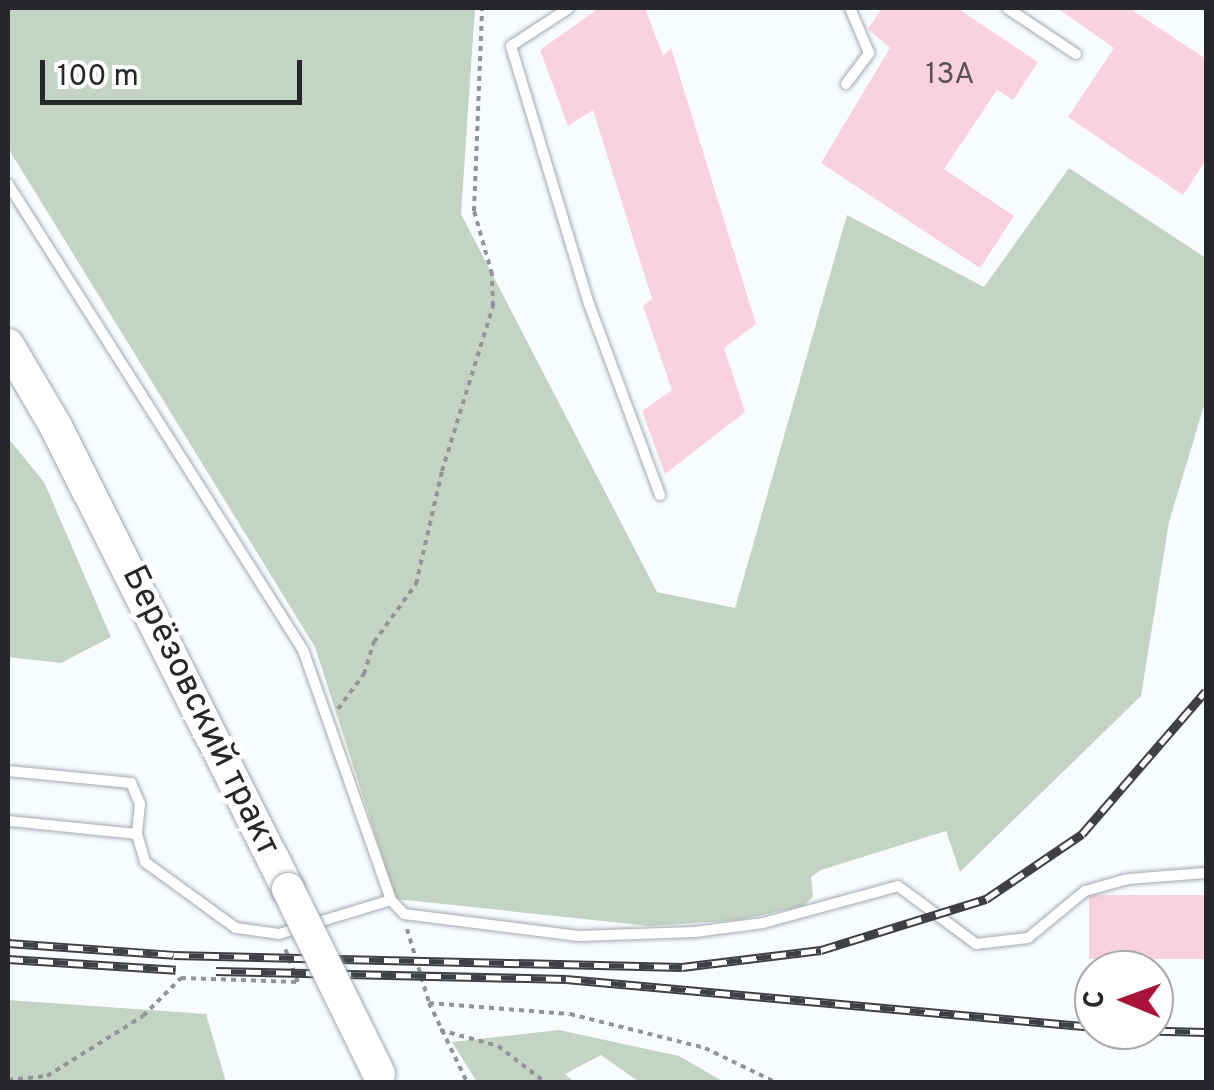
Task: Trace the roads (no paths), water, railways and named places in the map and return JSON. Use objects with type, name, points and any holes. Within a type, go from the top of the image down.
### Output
[{"type":"main road","name":"Берёзовский тракт","points":[[8,346],[55,424],[381,1078]]},
{"type":"lane","points":[[569,8],[511,46],[589,304],[660,495]]},
{"type":"lane","points":[[846,84],[869,53],[850,8]]},
{"type":"lane","points":[[1007,8],[1076,54]]},
{"type":"lane","points":[[8,184],[303,650],[392,900],[404,914],[579,936],[695,932],[762,923],[898,886],[976,944],[1028,938],[1085,891],[1128,879],[1206,873]]},
{"type":"lane","points":[[8,770],[131,783],[140,804],[137,834],[145,862],[236,928],[279,934],[392,900]]},
{"type":"lane","points":[[8,821],[137,834]]},
{"type":"railway","points":[[8,943],[174,955],[682,967],[821,950],[986,899],[1082,834],[1206,691]]},
{"type":"railway","points":[[8,959],[176,970]]},
{"type":"railway","points":[[216,971],[566,979],[1074,1025]]},
{"type":"railway","points":[[1174,1031],[1206,1032]]}]
